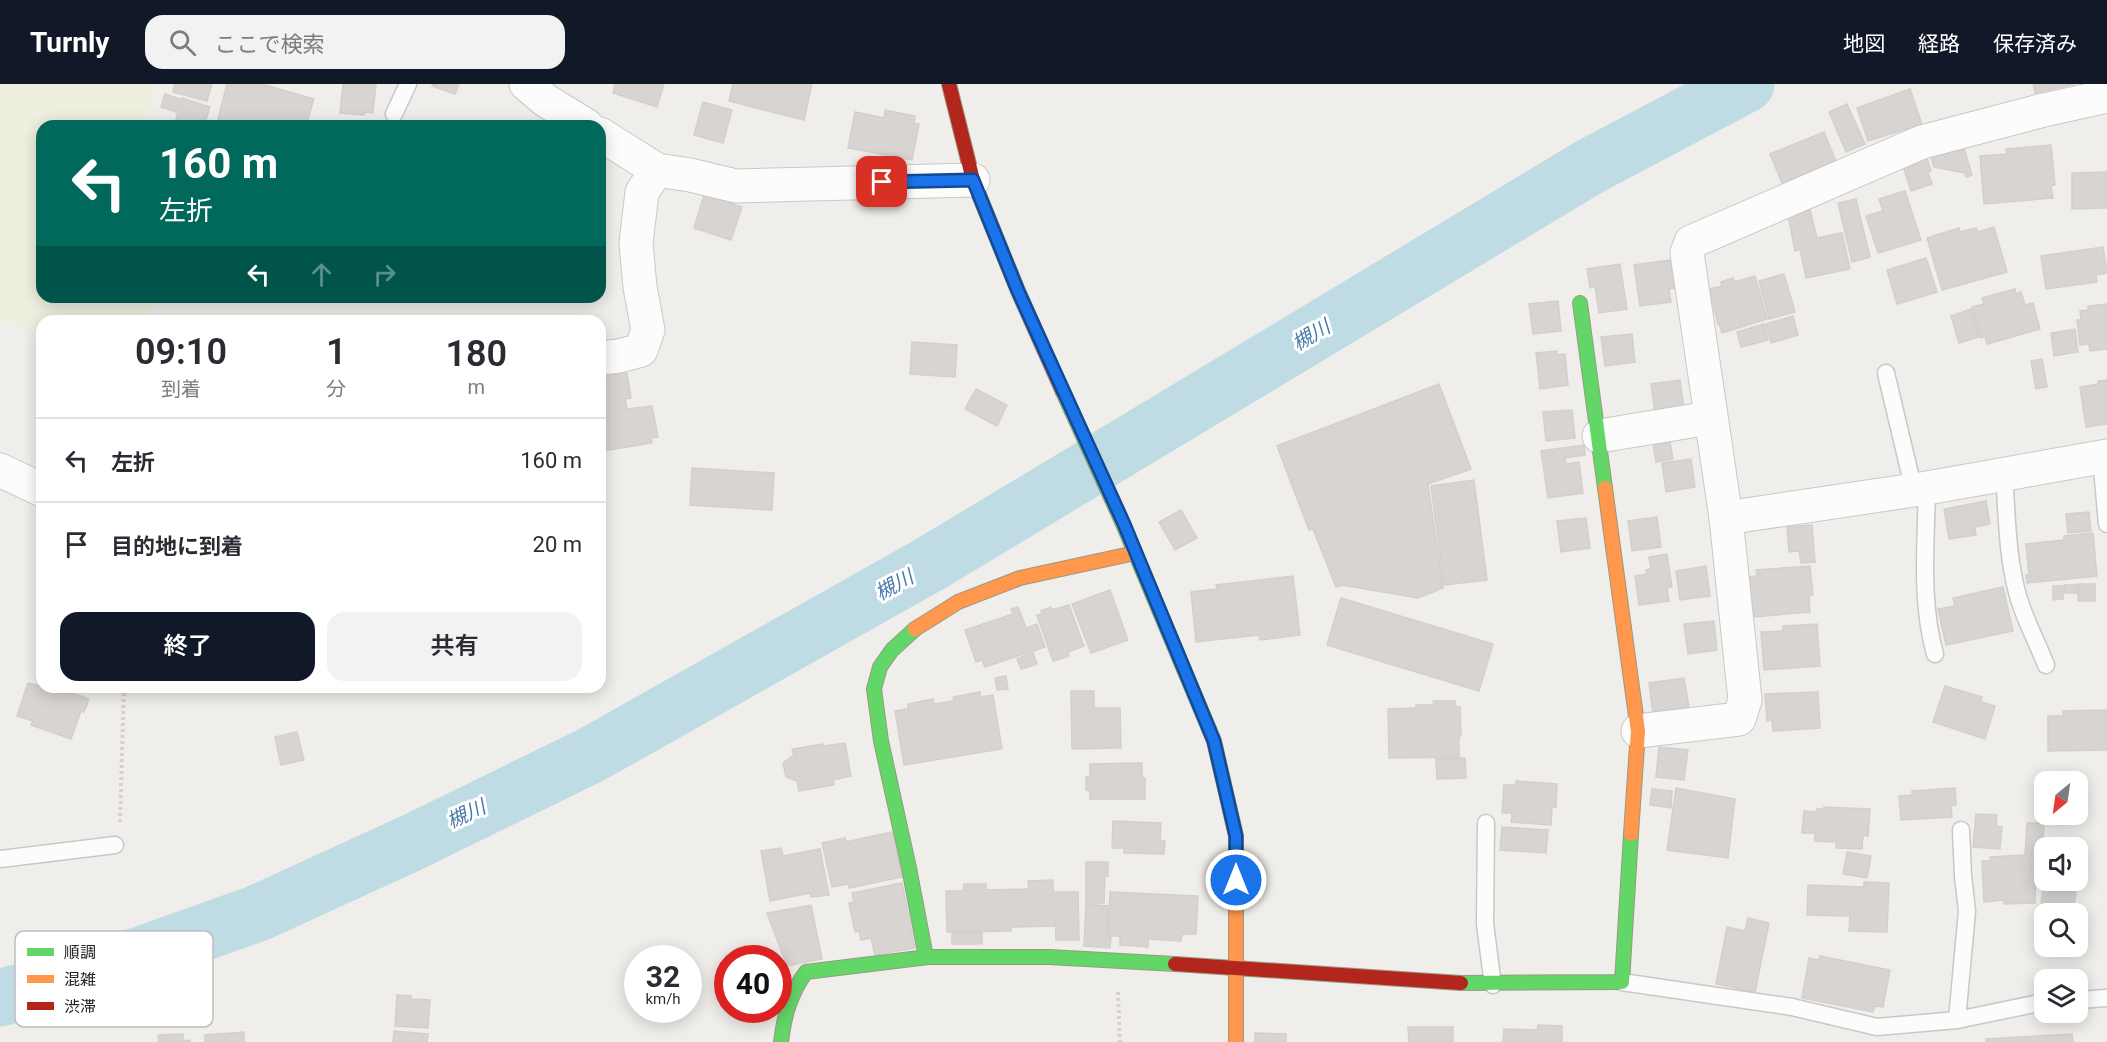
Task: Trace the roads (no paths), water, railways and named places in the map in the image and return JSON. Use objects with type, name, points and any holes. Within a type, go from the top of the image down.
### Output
[{"type":"street","points":[[526,84],[545,100],[577,120]]},
{"type":"street","points":[[949,84],[973,180],[1018,291],[1124,524],[1214,741],[1236,836],[1236,1042]]},
{"type":"street","points":[[1638,731],[1739,719],[1745,700],[1726,518],[1687,253],[1691,242],[1922,142],[2107,96]]},
{"type":"street","points":[[606,138],[657,170],[736,186],[973,180]]},
{"type":"street","points":[[606,357],[641,350],[648,330],[640,287],[636,243],[642,192],[657,170]]},
{"type":"street","points":[[781,1042],[784,1015],[794,988],[806,972],[926,957],[1047,957],[1116,960],[1493,985],[1622,982],[1638,731],[1580,303]]},
{"type":"street","points":[[1599,436],[1710,418]]},
{"type":"street","points":[[1726,518],[1921,490],[2104,457]]},
{"type":"street","points":[[0,470],[36,487]]},
{"type":"street","points":[[926,957],[881,741],[874,689],[880,667],[892,650],[909,633],[958,602],[1020,578],[1135,553]]},
{"type":"lane","points":[[394,114],[408,84]]},
{"type":"lane","points":[[1886,373],[1921,490],[1929,633],[1935,654]]},
{"type":"lane","points":[[2104,457],[2107,525]]},
{"type":"lane","points":[[2004,475],[2011,553],[2018,594],[2029,627],[2046,665]]},
{"type":"lane","points":[[1486,823],[1485,924],[1493,985]]},
{"type":"lane","points":[[1957,1020],[1967,912],[1961,830]]},
{"type":"lane","points":[[0,859],[115,845]]},
{"type":"lane","points":[[1622,982],[1792,1007],[1877,1027],[1957,1020],[2034,1004]]},
{"type":"lane","points":[[2088,999],[2107,998]]},
{"type":"waterway","name":"槻川","points":[[208,931],[258,913],[411,843],[591,755],[930,564],[1589,167],[1746,84]]},
{"type":"waterway","name":"槻川","points":[[0,998],[15,994]]}]
